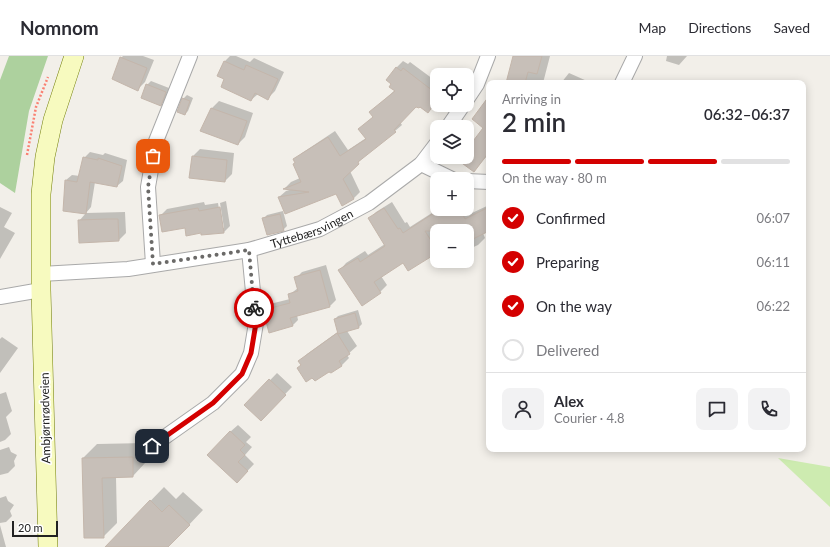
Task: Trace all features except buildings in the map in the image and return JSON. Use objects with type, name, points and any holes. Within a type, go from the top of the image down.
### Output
[{"type":"street","name":"Ambjørnrødveien","points":[[48,547],[41,282],[41,194],[45,157],[53,120],[74,56]]},
{"type":"street","points":[[153,264],[148,187],[156,141],[190,56]]},
{"type":"street","points":[[474,88],[488,56]]},
{"type":"street","points":[[623,80],[635,56]]},
{"type":"street","name":"Tyttebærsvingen","points":[[41,282],[249,250],[320,229],[369,203],[421,164],[430,152]]},
{"type":"street","points":[[421,164],[438,172]]},
{"type":"street","points":[[474,181],[486,182]]},
{"type":"street","points":[[152,446],[213,403],[242,374],[251,353],[256,323],[249,250]]},
{"type":"street","points":[[0,297],[41,282]]},
{"type":"green space","points":[[9,56],[48,56],[29,111],[15,193],[0,183],[0,80]]},
{"type":"green space","points":[[778,458],[830,467],[830,507]]},
{"type":"way so far","points":[[153,156],[148,187],[153,264],[249,250],[254,308]]},
{"type":"route","points":[[152,446],[213,403],[242,374],[251,353],[256,323],[254,308]]}]
